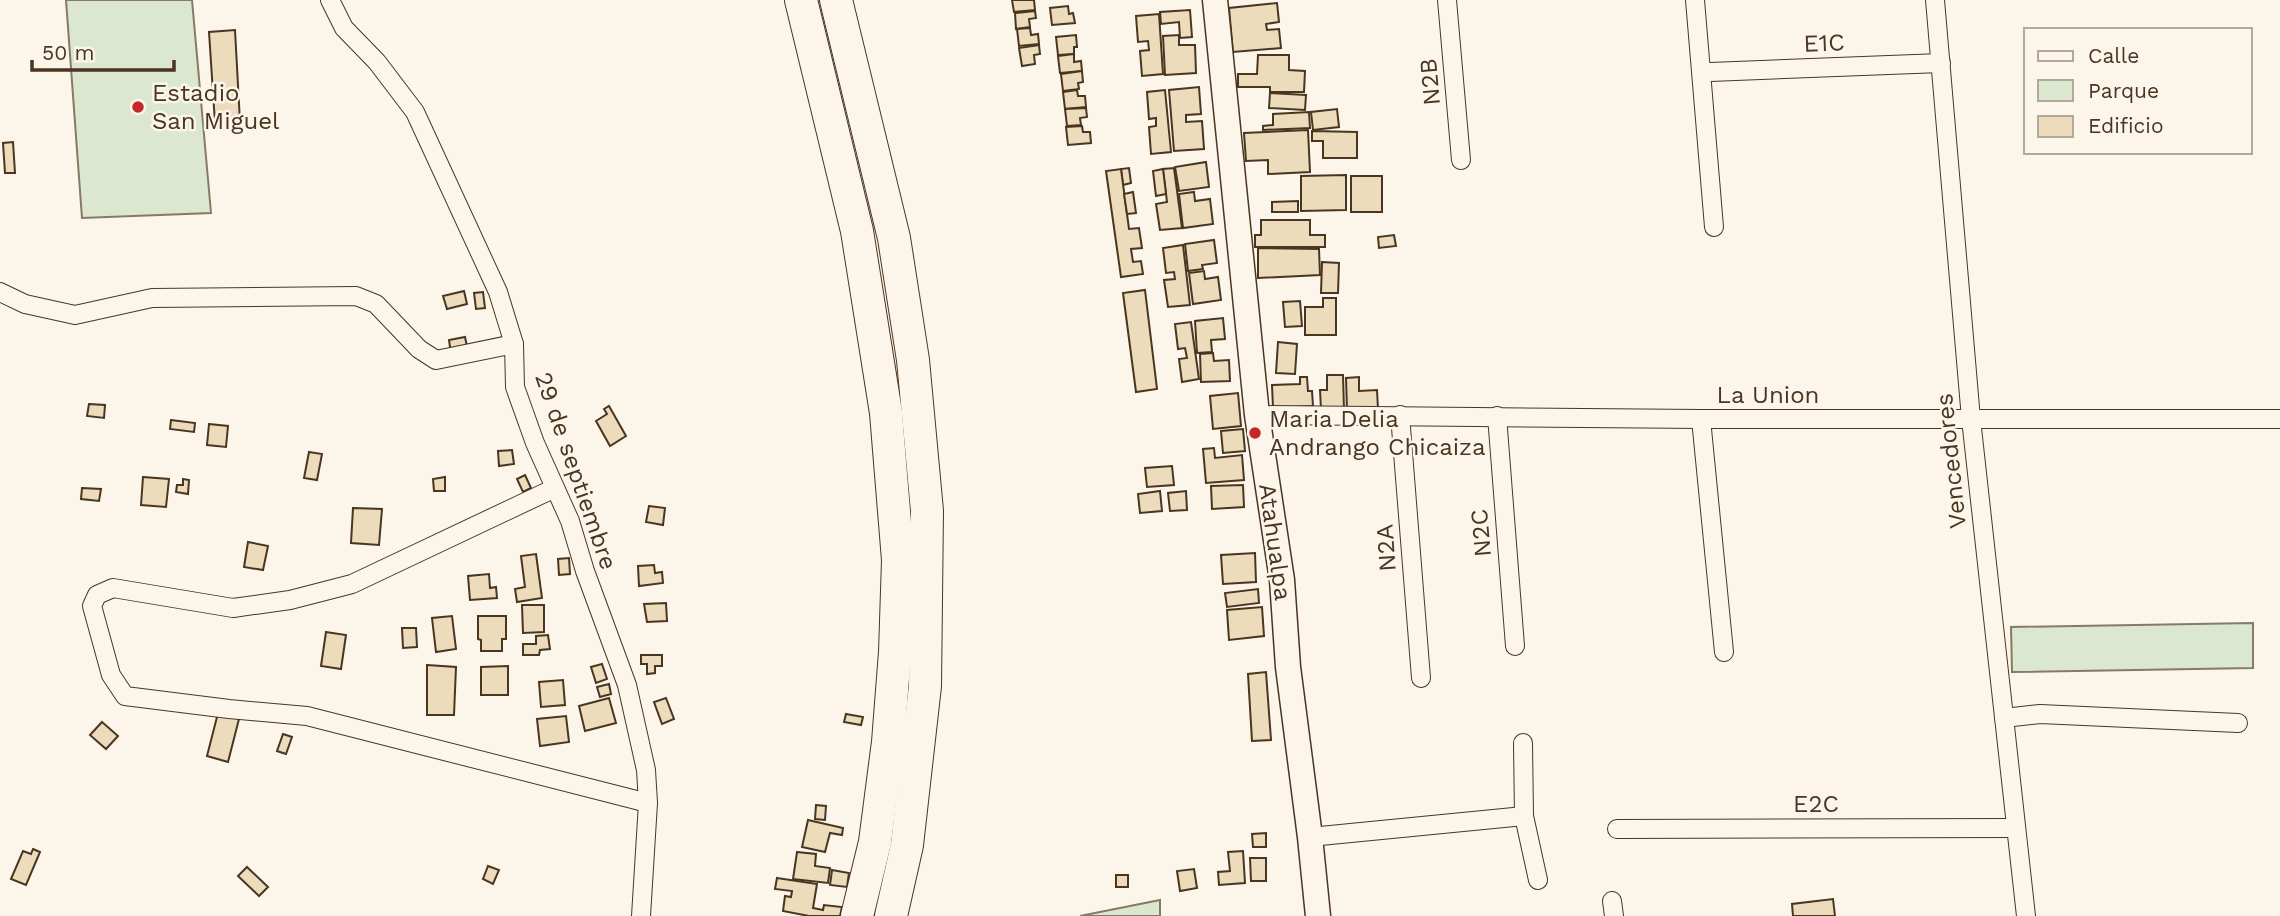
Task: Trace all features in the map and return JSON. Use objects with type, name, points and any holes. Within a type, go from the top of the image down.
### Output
[{"type":"highway","points":[[801,0],[857,231],[887,413],[895,510],[897,587],[888,741],[875,842],[857,916]]},
{"type":"highway","points":[[836,0],[894,238],[913,360],[927,511],[925,685],[907,845],[891,916]]},
{"type":"street","name":"29 de septiembre","points":[[330,0],[344,28],[377,62],[415,112],[498,292],[514,344],[515,387],[535,443],[570,521],[627,685],[646,769],[648,803],[641,916]]},
{"type":"street","name":"Atahualpa","points":[[1215,0],[1257,415],[1282,580],[1288,667],[1318,916]]},
{"type":"street","name":"N2B","points":[[1447,0],[1461,160]]},
{"type":"street","points":[[1695,0],[1714,227]]},
{"type":"street","name":"Vencedores","points":[[1935,0],[1971,419],[2026,916]]},
{"type":"street","name":"E1C","points":[[1710,72],[1941,63]]},
{"type":"street","points":[[0,292],[25,304],[75,315],[152,298],[356,296],[376,304],[419,349],[436,360],[514,344]]},
{"type":"street","name":"La Union","points":[[1257,415],[1700,419],[2280,419]]},
{"type":"street","name":"N2A","points":[[1400,415],[1421,678]]},
{"type":"street","name":"N2C","points":[[1497,416],[1515,646]]},
{"type":"street","points":[[1700,419],[1724,652]]},
{"type":"street","points":[[555,488],[352,584],[290,600],[233,608],[113,588],[97,595],[92,606],[111,675],[125,696],[307,716],[648,803]]},
{"type":"street","points":[[2004,718],[2040,714],[2238,723]]},
{"type":"street","points":[[1523,744],[1524,817],[1538,880]]},
{"type":"street","points":[[1310,837],[1524,817]]},
{"type":"street","name":"E2C","points":[[1617,829],[2016,828]]},
{"type":"green space","name":"Estadio San Miguel","points":[[66,0],[192,0],[211,213],[82,218]]},
{"type":"green space","points":[[2253,623],[2253,668],[2012,672],[2011,627]]},
{"type":"green space","points":[[1160,900],[1160,916],[1080,916]]},
{"type":"building","points":[[1012,0],[1034,0],[1035,10],[1014,12]]},
{"type":"building","points":[[1277,3],[1279,22],[1266,24],[1267,30],[1279,29],[1281,48],[1233,52],[1229,8]]},
{"type":"building","points":[[1068,6],[1069,14],[1073,13],[1075,23],[1052,25],[1050,8]]},
{"type":"building","points":[[1190,10],[1192,37],[1180,38],[1179,22],[1161,24],[1160,12]]},
{"type":"building","points":[[1035,11],[1036,18],[1029,19],[1030,27],[1016,29],[1015,13]]},
{"type":"building","points":[[1159,14],[1163,74],[1142,76],[1140,51],[1149,50],[1148,41],[1138,42],[1136,16]]},
{"type":"building","points":[[1030,28],[1031,35],[1038,34],[1039,44],[1019,46],[1017,29]]},
{"type":"building","points":[[235,30],[240,122],[215,123],[209,32]]},
{"type":"building","points":[[1076,35],[1077,47],[1074,47],[1074,54],[1058,55],[1056,37]]},
{"type":"building","points":[[1179,35],[1179,45],[1195,45],[1196,73],[1165,75],[1163,36]]},
{"type":"building","points":[[1039,45],[1040,54],[1034,55],[1035,64],[1022,66],[1019,48]]},
{"type":"building","points":[[1074,54],[1074,62],[1081,61],[1082,71],[1060,73],[1058,56]]},
{"type":"building","points":[[1258,55],[1289,55],[1289,70],[1305,71],[1304,92],[1270,92],[1270,87],[1238,87],[1238,74],[1257,74]]},
{"type":"building","points":[[1082,71],[1083,82],[1078,83],[1079,89],[1063,91],[1061,74]]},
{"type":"building","points":[[1199,87],[1201,114],[1186,115],[1186,122],[1202,121],[1204,149],[1174,151],[1169,90]]},
{"type":"building","points":[[1077,90],[1078,96],[1085,96],[1086,107],[1065,109],[1063,92]]},
{"type":"building","points":[[1165,90],[1171,152],[1151,154],[1149,127],[1156,126],[1156,118],[1149,119],[1147,92]]},
{"type":"building","points":[[1270,93],[1306,95],[1305,110],[1269,108]]},
{"type":"building","points":[[1086,108],[1087,117],[1080,118],[1081,125],[1067,126],[1065,109]]},
{"type":"building","points":[[1337,109],[1339,127],[1313,130],[1311,112]]},
{"type":"building","points":[[1309,112],[1310,128],[1263,130],[1263,126],[1273,125],[1273,114]]},
{"type":"building","points":[[1082,126],[1083,132],[1090,132],[1091,143],[1068,145],[1066,127]]},
{"type":"building","points":[[1308,130],[1310,172],[1268,174],[1268,160],[1246,161],[1244,133]]},
{"type":"building","points":[[1312,131],[1357,132],[1357,158],[1323,158],[1323,141],[1312,141]]},
{"type":"building","points":[[13,142],[15,173],[5,173],[3,143]]},
{"type":"building","points":[[1206,162],[1209,187],[1179,191],[1175,167]]},
{"type":"building","points":[[1129,168],[1131,183],[1123,185],[1121,169]]},
{"type":"building","points":[[1174,168],[1182,228],[1160,230],[1156,204],[1167,202],[1163,169]]},
{"type":"building","points":[[1121,169],[1129,229],[1139,228],[1142,248],[1131,249],[1133,262],[1141,261],[1143,274],[1121,277],[1106,171]]},
{"type":"building","points":[[1163,169],[1166,194],[1156,196],[1153,171]]},
{"type":"building","points":[[1346,175],[1346,210],[1301,211],[1301,176]]},
{"type":"building","points":[[1351,176],[1382,176],[1382,212],[1351,212]]},
{"type":"building","points":[[1133,192],[1136,213],[1127,214],[1124,194]]},
{"type":"building","points":[[1194,192],[1195,201],[1210,199],[1213,224],[1183,228],[1179,194]]},
{"type":"building","points":[[1298,201],[1298,212],[1272,212],[1272,202]]},
{"type":"building","points":[[1261,220],[1310,220],[1310,235],[1325,235],[1325,247],[1255,247],[1255,235],[1261,235]]},
{"type":"building","points":[[1394,235],[1396,246],[1379,248],[1378,237]]},
{"type":"building","points":[[1214,240],[1217,263],[1188,271],[1185,244]]},
{"type":"building","points":[[1183,245],[1190,305],[1168,307],[1164,280],[1175,279],[1174,272],[1166,273],[1163,248]]},
{"type":"building","points":[[1258,248],[1319,249],[1320,275],[1258,278]]},
{"type":"building","points":[[1322,262],[1339,263],[1338,293],[1321,293]]},
{"type":"building","points":[[1204,271],[1205,279],[1218,277],[1221,300],[1193,304],[1189,273]]},
{"type":"building","points":[[1145,290],[1157,389],[1136,392],[1123,293]]},
{"type":"building","points":[[464,291],[467,304],[447,309],[443,296]]},
{"type":"building","points":[[483,292],[485,308],[476,309],[474,293]]},
{"type":"building","points":[[1323,298],[1336,298],[1336,335],[1305,335],[1305,307],[1323,307]]},
{"type":"building","points":[[1300,301],[1302,326],[1285,327],[1283,302]]},
{"type":"building","points":[[1223,318],[1225,339],[1211,340],[1212,352],[1197,353],[1195,321]]},
{"type":"building","points":[[1191,322],[1199,379],[1182,382],[1179,359],[1187,358],[1185,348],[1178,349],[1175,324]]},
{"type":"building","points":[[465,337],[468,351],[451,354],[449,340]]},
{"type":"building","points":[[1278,342],[1297,344],[1295,374],[1276,373]]},
{"type":"building","points":[[1213,353],[1214,361],[1229,360],[1230,381],[1201,382],[1200,354]]},
{"type":"building","points":[[1327,375],[1343,375],[1344,409],[1321,409],[1320,390],[1327,390]]},
{"type":"building","points":[[1300,377],[1307,377],[1313,406],[1273,408],[1272,385],[1300,384]]},
{"type":"building","points":[[1359,377],[1359,391],[1377,390],[1378,409],[1347,410],[1346,378]]},
{"type":"building","points":[[1238,393],[1241,426],[1213,429],[1210,396]]},
{"type":"building","points":[[89,404],[105,405],[104,418],[87,416]]},
{"type":"building","points":[[609,406],[626,436],[610,446],[596,421],[607,414],[604,409]]},
{"type":"building","points":[[171,420],[195,423],[194,432],[170,429]]},
{"type":"building","points":[[209,424],[228,426],[226,447],[207,445]]},
{"type":"building","points":[[1243,429],[1245,451],[1223,453],[1221,431]]},
{"type":"building","points":[[1214,448],[1215,458],[1242,455],[1244,480],[1206,483],[1203,449]]},
{"type":"building","points":[[512,450],[514,464],[499,466],[498,451]]},
{"type":"building","points":[[309,452],[322,454],[317,480],[304,478]]},
{"type":"building","points":[[1172,466],[1174,485],[1147,487],[1145,468]]},
{"type":"building","points":[[525,475],[531,488],[523,492],[517,479]]},
{"type":"building","points":[[143,477],[169,479],[166,507],[141,505]]},
{"type":"building","points":[[445,477],[445,491],[434,491],[433,479]]},
{"type":"building","points":[[183,479],[189,480],[188,494],[176,492],[177,485],[183,485]]},
{"type":"building","points":[[1243,485],[1244,507],[1212,509],[1211,486]]},
{"type":"building","points":[[82,488],[101,489],[99,501],[81,499]]},
{"type":"building","points":[[1160,491],[1162,511],[1140,513],[1138,494]]},
{"type":"building","points":[[1186,491],[1187,510],[1170,511],[1168,493]]},
{"type":"building","points":[[649,506],[665,508],[663,525],[646,522]]},
{"type":"building","points":[[353,508],[382,509],[379,545],[351,543]]},
{"type":"building","points":[[248,542],[268,546],[263,570],[244,567]]},
{"type":"building","points":[[1255,553],[1256,582],[1223,584],[1221,555]]},
{"type":"building","points":[[536,554],[542,598],[517,602],[515,589],[525,587],[521,556]]},
{"type":"building","points":[[569,558],[570,574],[559,575],[558,559]]},
{"type":"building","points":[[654,565],[655,573],[662,572],[663,583],[639,586],[638,566]]},
{"type":"building","points":[[489,574],[490,588],[496,587],[497,598],[470,600],[468,576]]},
{"type":"building","points":[[1258,589],[1259,603],[1227,607],[1225,593]]},
{"type":"building","points":[[666,603],[667,621],[647,622],[644,604]]},
{"type":"building","points":[[522,605],[544,605],[544,632],[523,633]]},
{"type":"building","points":[[1262,607],[1264,636],[1229,640],[1227,610]]},
{"type":"building","points":[[452,616],[456,649],[436,652],[432,618]]},
{"type":"building","points":[[478,616],[506,616],[506,639],[502,639],[502,651],[481,651]]},
{"type":"building","points":[[402,628],[416,628],[417,647],[403,648]]},
{"type":"building","points":[[326,632],[346,635],[341,669],[321,666]]},
{"type":"building","points":[[548,635],[550,649],[540,650],[539,655],[523,655],[523,644],[536,644],[536,636]]},
{"type":"building","points":[[641,655],[662,655],[662,666],[655,666],[655,673],[647,674],[647,664],[641,664]]},
{"type":"building","points":[[602,664],[607,679],[596,683],[591,667]]},
{"type":"building","points":[[427,665],[456,667],[454,715],[427,715]]},
{"type":"building","points":[[508,666],[508,695],[481,695],[481,667]]},
{"type":"building","points":[[1266,672],[1271,740],[1252,741],[1248,674]]},
{"type":"building","points":[[563,680],[565,705],[541,707],[539,682]]},
{"type":"building","points":[[609,684],[611,694],[600,697],[597,687]]},
{"type":"building","points":[[609,698],[616,723],[585,731],[579,706]]},
{"type":"building","points":[[666,698],[674,719],[662,724],[654,702]]},
{"type":"building","points":[[218,713],[239,719],[228,762],[207,756]]},
{"type":"building","points":[[846,714],[863,717],[861,725],[844,722]]},
{"type":"building","points":[[566,716],[569,742],[540,746],[537,719]]},
{"type":"building","points":[[102,722],[118,736],[106,749],[90,735]]},
{"type":"building","points":[[283,734],[292,737],[286,754],[277,751]]},
{"type":"building","points":[[816,805],[826,806],[825,820],[815,819]]},
{"type":"building","points":[[808,820],[843,828],[842,835],[830,833],[825,852],[802,847]]},
{"type":"building","points":[[1266,833],[1266,847],[1253,847],[1252,834]]},
{"type":"building","points":[[33,849],[40,852],[26,885],[11,879],[23,851],[31,854]]},
{"type":"building","points":[[1243,851],[1245,883],[1219,885],[1218,872],[1230,871],[1228,852]]},
{"type":"building","points":[[797,852],[816,854],[815,866],[830,868],[828,883],[793,879]]},
{"type":"building","points":[[1250,858],[1266,858],[1266,881],[1251,881]]},
{"type":"building","points":[[488,866],[499,870],[493,884],[483,879]]},
{"type":"building","points":[[247,867],[268,887],[259,896],[238,876]]},
{"type":"building","points":[[1194,869],[1197,888],[1180,891],[1177,871]]},
{"type":"building","points":[[832,870],[849,873],[847,887],[830,885]]},
{"type":"building","points":[[1116,875],[1128,875],[1128,887],[1116,887]]},
{"type":"building","points":[[777,878],[817,884],[813,908],[823,910],[824,905],[842,907],[840,916],[809,916],[783,911],[785,896],[791,897],[792,891],[775,889]]},
{"type":"building","points":[[1833,899],[1835,916],[1793,916],[1792,904]]},
{"type":"place","name":"Estadio San Miguel","points":[[138,107]]},
{"type":"place","name":"Maria Delia Andrango Chicaiza","points":[[1255,433]]}]
